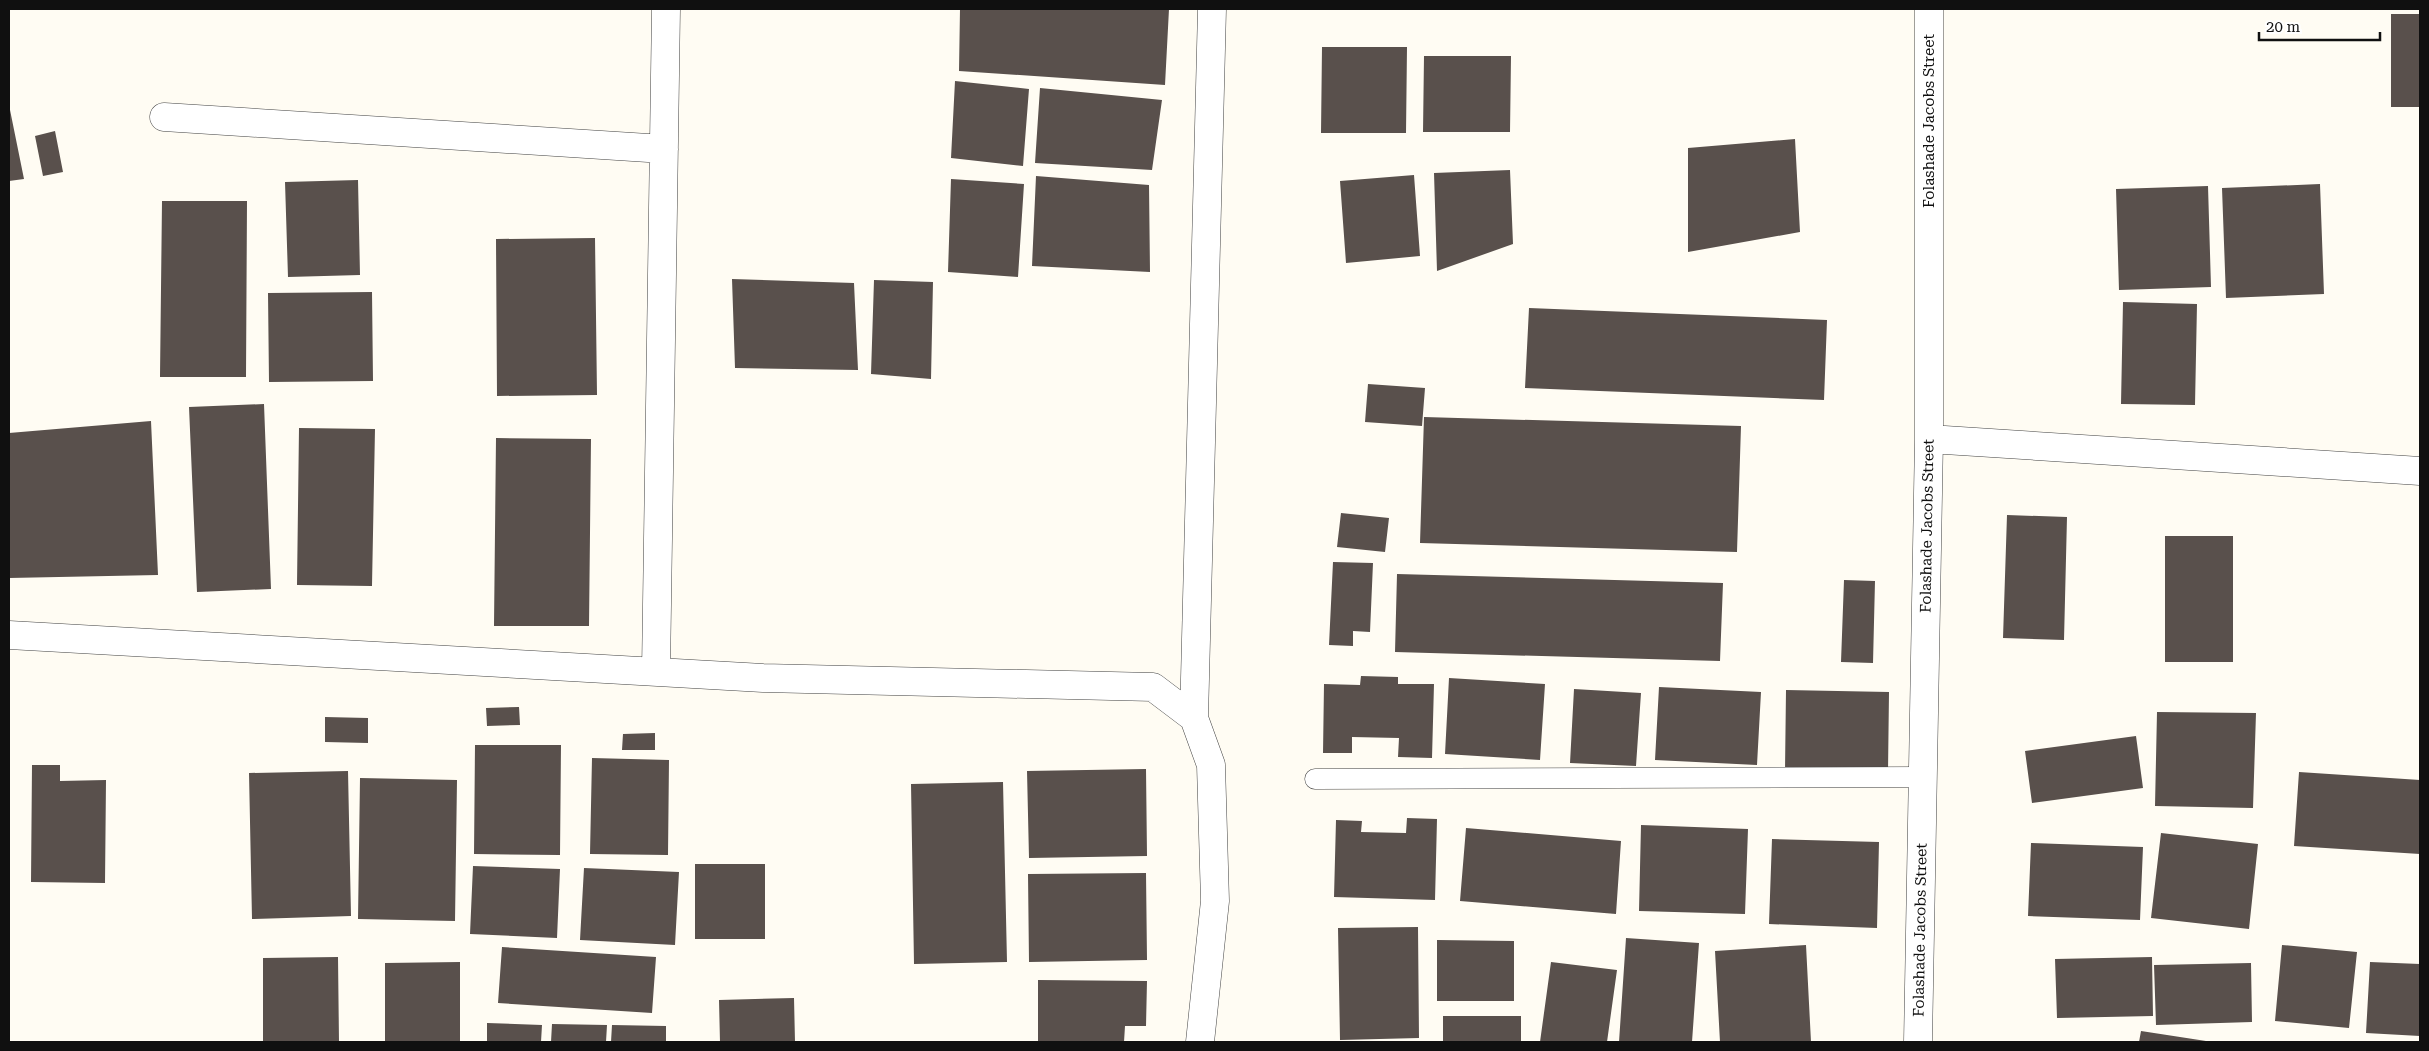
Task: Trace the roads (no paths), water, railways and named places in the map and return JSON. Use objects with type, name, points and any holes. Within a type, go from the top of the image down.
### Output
[{"type":"street","points":[[656,671],[666,9]]},
{"type":"street","points":[[1200,1042],[1215,901],[1211,765],[1194,718],[1212,9]]},
{"type":"street","name":"Folashade Jacobs Street","points":[[1918,1042],[1929,439],[1929,9]]},
{"type":"street","points":[[164,117],[664,149]]},
{"type":"street","points":[[1929,439],[2420,470]]},
{"type":"street","points":[[9,635],[763,678],[1153,687],[1194,718]]},
{"type":"lane","points":[[1315,779],[1923,778]]}]
